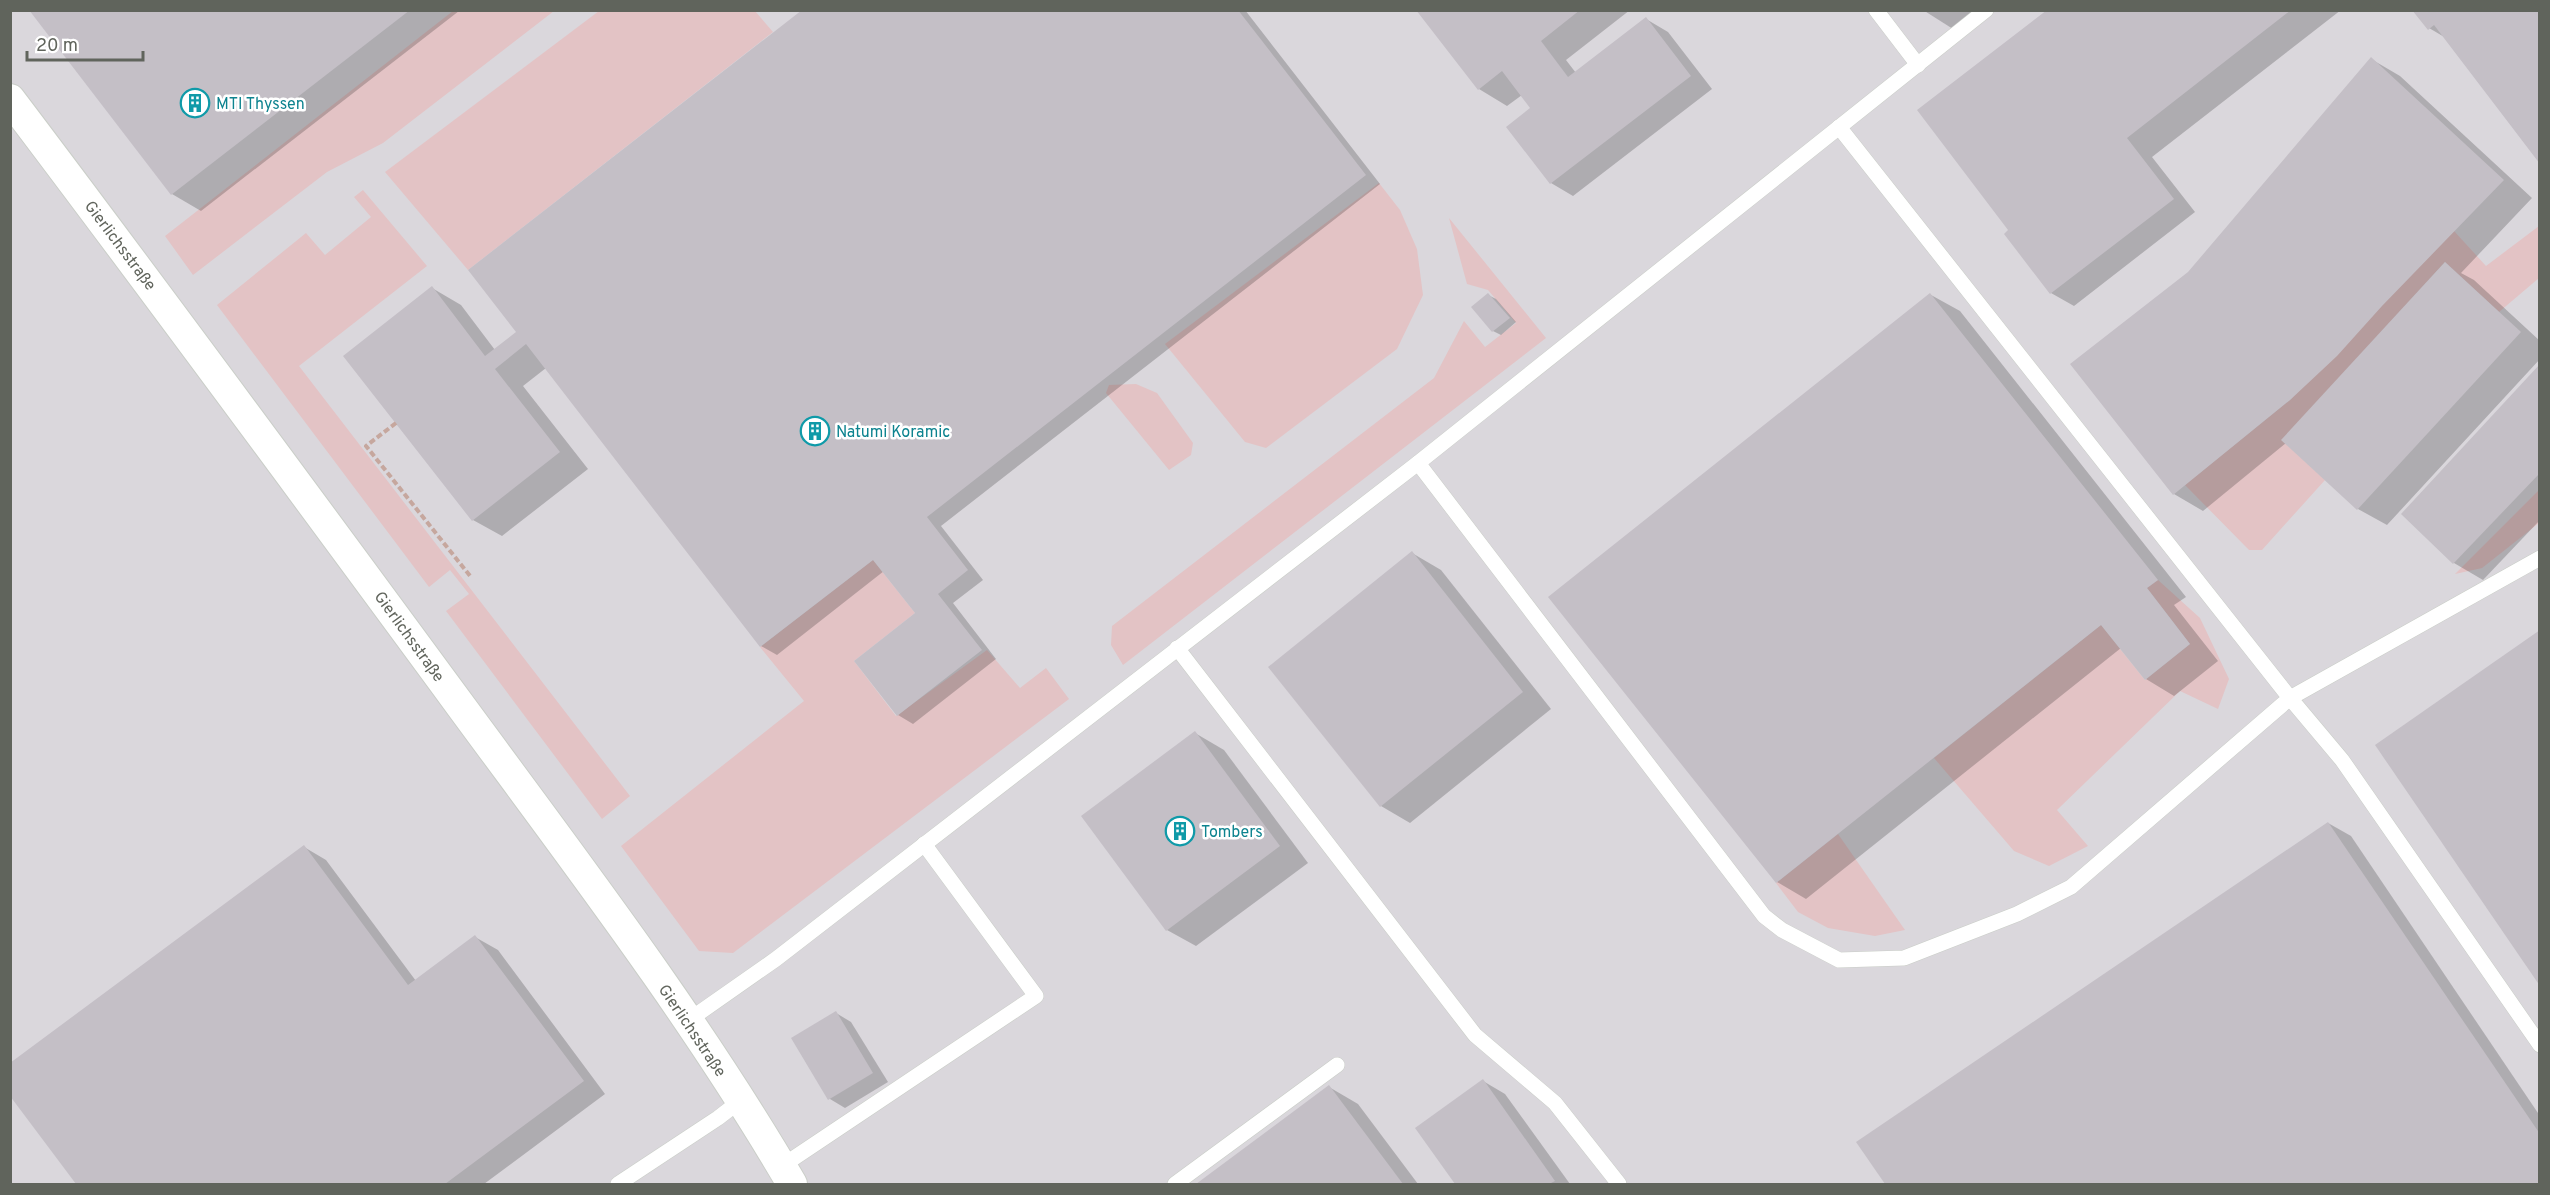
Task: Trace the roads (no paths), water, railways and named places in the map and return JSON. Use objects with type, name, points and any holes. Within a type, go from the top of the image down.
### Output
[{"type":"street","name":"Gierlichsstraße","points":[[10,99],[174,315],[689,1020],[787,1175]]},
{"type":"lane","points":[[1876,10],[1918,65]]},
{"type":"lane","points":[[689,1020],[776,959],[1418,464],[1986,10]]},
{"type":"lane","points":[[1839,127],[2349,770],[2540,1046]]},
{"type":"lane","points":[[1418,464],[1764,916],[1782,930],[1839,960],[1904,958],[2017,914],[2071,887],[2290,698],[2540,558]]},
{"type":"lane","points":[[1177,648],[1475,1035],[1555,1103],[1618,1185]]},
{"type":"lane","points":[[787,1175],[1036,996],[924,844]]},
{"type":"lane","points":[[1175,1185],[1337,1065]]},
{"type":"lane","points":[[618,1185],[740,1101]]},
{"type":"place","name":"MTI Thyssen","points":[[195,103]]},
{"type":"place","name":"Natumi Koramic","points":[[815,431]]},
{"type":"place","name":"Tombers","points":[[1180,831]]}]
